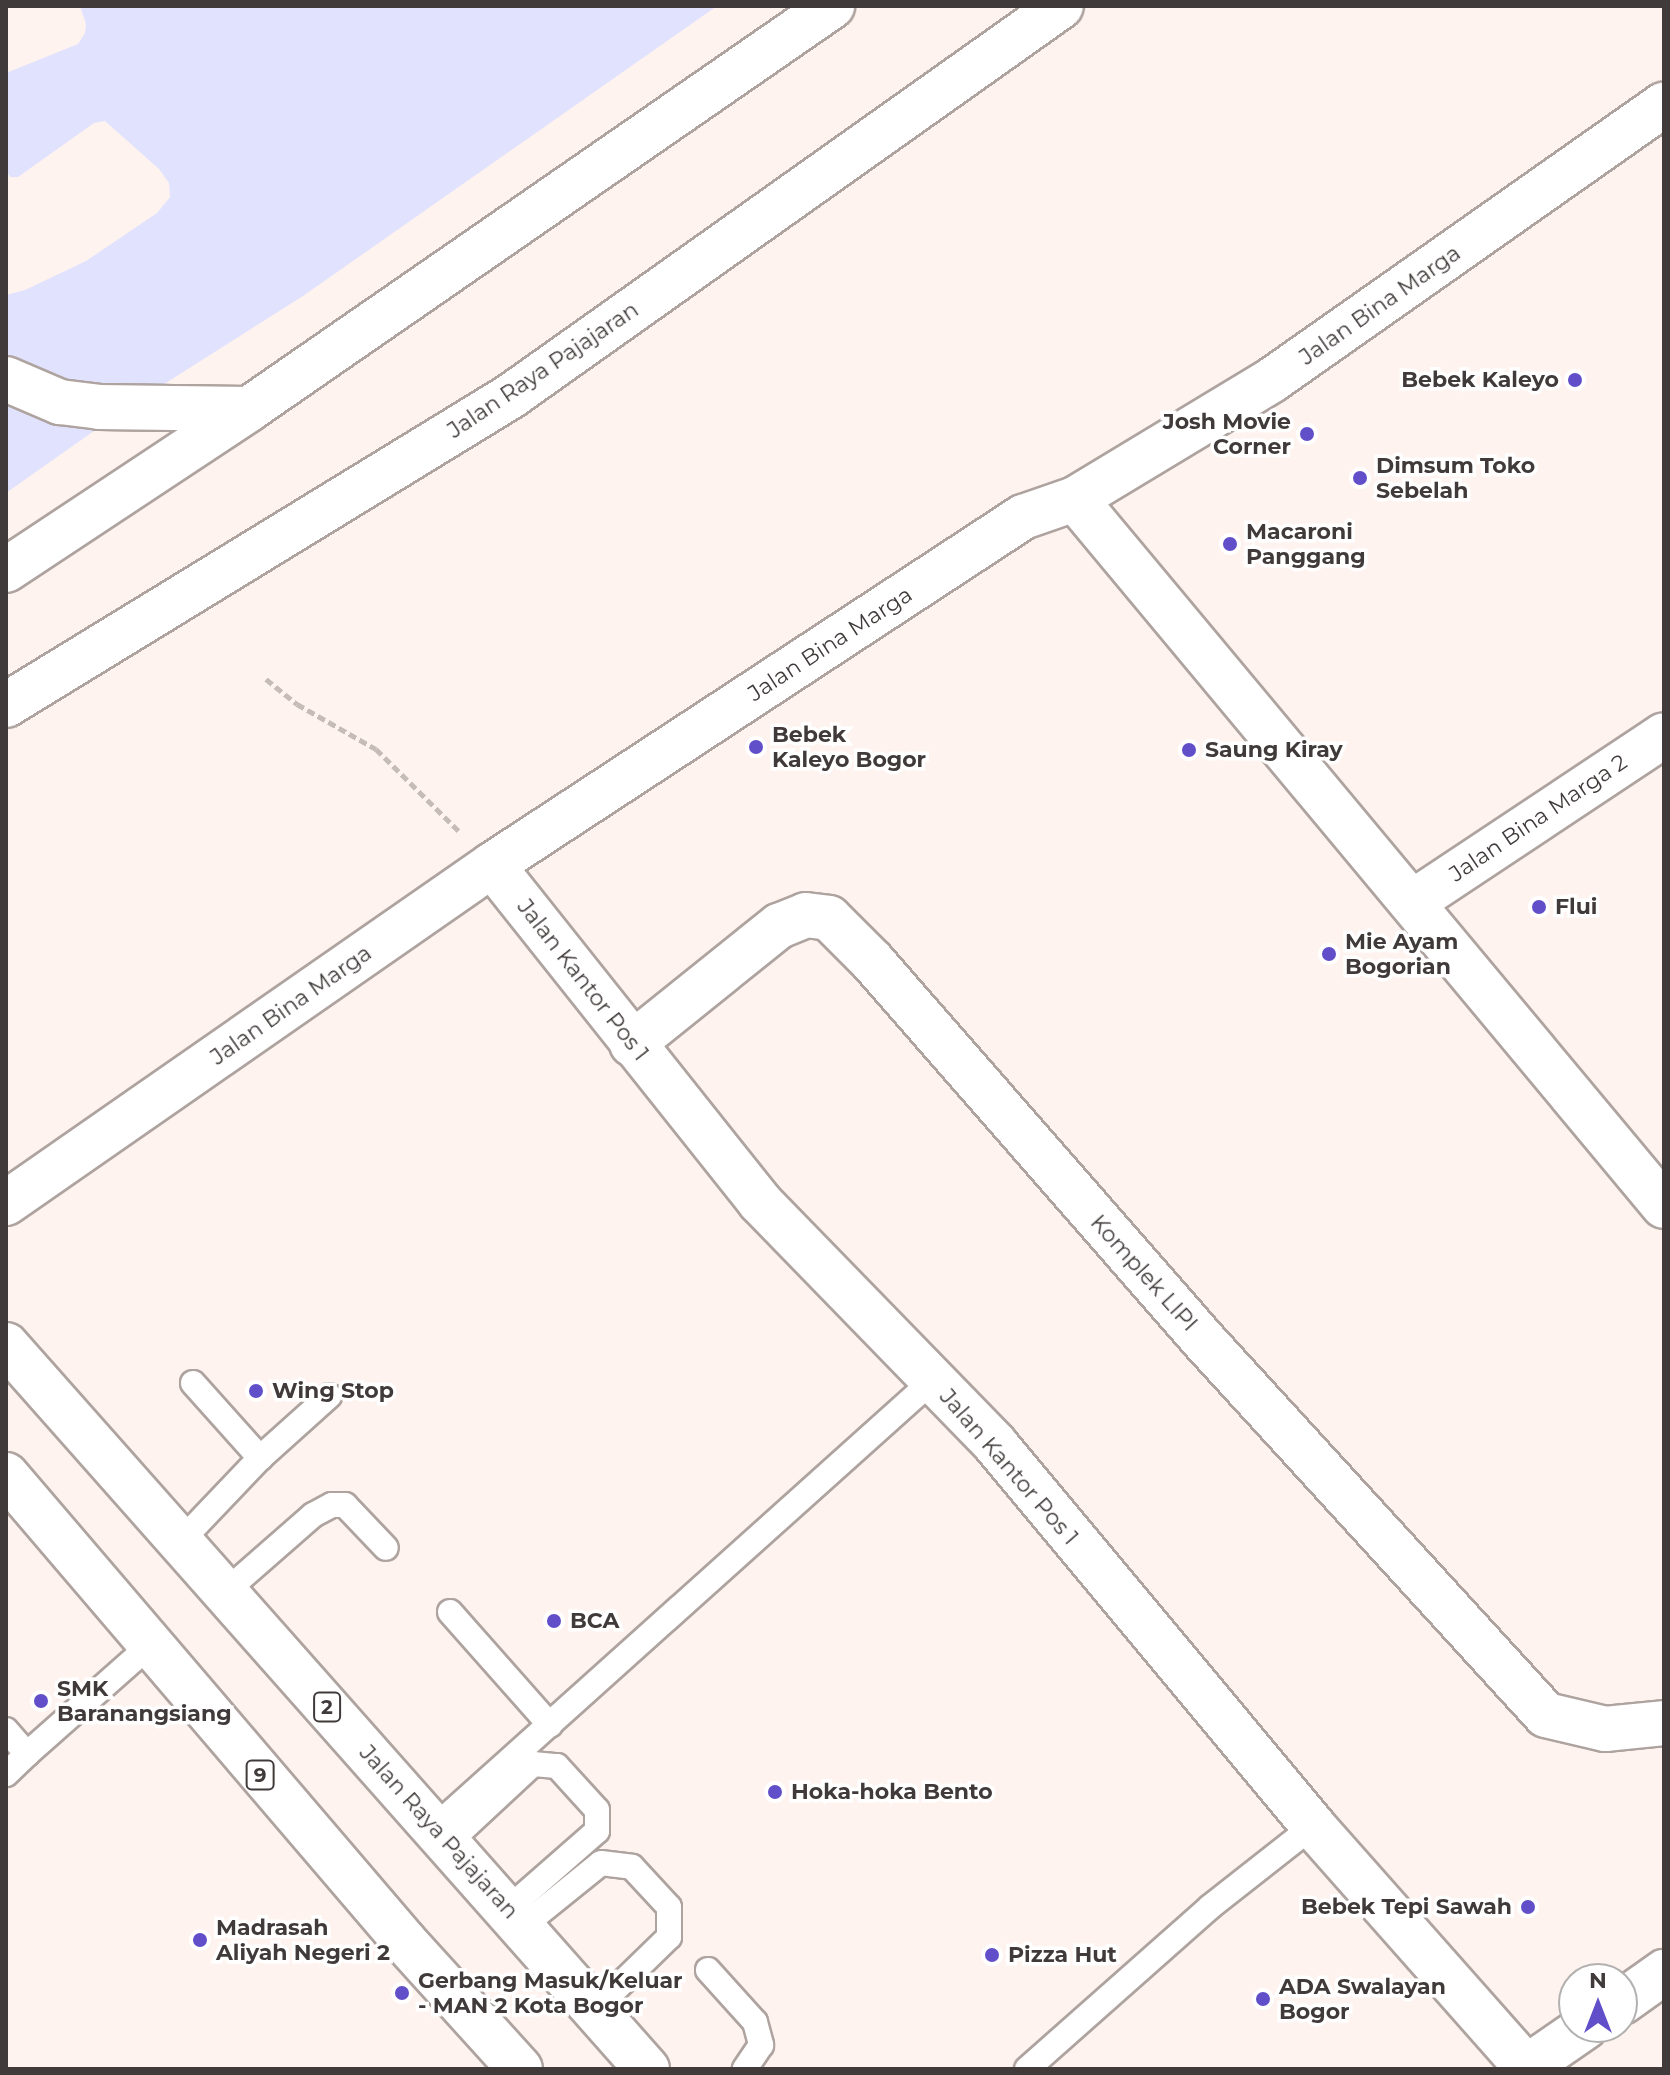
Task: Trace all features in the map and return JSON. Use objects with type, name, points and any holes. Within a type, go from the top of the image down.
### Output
[{"type":"main road","points":[[6,570],[249,409],[832,6]]},
{"type":"main road","name":"Jalan Raya Pajajaran","points":[[6,705],[511,396],[1061,6]]},
{"type":"main road","name":"Jalan Bina Marga","points":[[6,1203],[492,865],[1023,517],[1075,499],[1272,380],[1664,105]]},
{"type":"main road","points":[[6,379],[60,402],[99,407],[249,409]]},
{"type":"main road","points":[[1075,499],[1664,1206]]},
{"type":"main road","points":[[6,725],[96,652]]},
{"type":"main road","name":"Jalan Bina Marga 2","points":[[1413,902],[1664,735]]},
{"type":"main road","name":"Jalan Kantor Pos 1","points":[[492,865],[760,1202],[995,1444],[1313,1826],[1528,2068]]},
{"type":"main road","name":"Komplek LIPI","points":[[632,1044],[779,926],[806,915],[829,918],[872,961],[1205,1342],[1546,1715],[1605,1729],[1664,1723]]},
{"type":"main road","name":"Jalan Raya Pajajaran","points":[[6,1345],[647,2069]]},
{"type":"main road","name":"9","points":[[6,1475],[405,1942],[520,2069]]},
{"type":"main road","points":[[1638,1991],[1664,1972]]},
{"type":"main road","points":[[1528,2068],[1563,2043]]},
{"type":"lane","points":[[442,1835],[550,1725],[933,1380]]},
{"type":"lane","points":[[193,1383],[260,1458]]},
{"type":"lane","points":[[180,1542],[260,1458],[329,1396]]},
{"type":"lane","points":[[225,1592],[313,1515],[332,1505],[345,1505],[386,1548]]},
{"type":"lane","points":[[450,1612],[550,1725]]},
{"type":"lane","points":[[6,1774],[149,1646]]},
{"type":"lane","points":[[6,1730],[27,1754]]},
{"type":"lane","points":[[442,1835],[533,1764],[557,1766],[597,1810],[597,1831],[515,1918]]},
{"type":"lane","points":[[1027,2069],[1176,1936],[1313,1826]]},
{"type":"lane","points":[[515,1918],[601,1863],[632,1867],[669,1907],[669,1937],[595,2009]]},
{"type":"lane","points":[[708,1970],[755,2022],[761,2045],[745,2069]]},
{"type":"path","points":[[266,679],[297,704],[376,749],[492,865]]},
{"type":"shaded area","points":[[80,6],[717,6],[303,296],[128,407],[6,493],[6,295],[25,290],[86,261],[157,213],[170,197],[169,183],[159,169],[105,121],[94,123],[18,177],[10,177],[6,170],[6,73],[78,44],[85,33],[86,24]]},
{"type":"place","name":"Bebek Kaleyo","points":[[1575,380]]},
{"type":"place","name":"Josh Movie Corner","points":[[1307,434]]},
{"type":"place","name":"Dimsum Toko Sebelah","points":[[1360,478]]},
{"type":"place","name":"Macaroni Panggang","points":[[1230,544]]},
{"type":"place","name":"Bebek Kaleyo Bogor","points":[[756,747]]},
{"type":"place","name":"Saung Kiray","points":[[1189,750]]},
{"type":"place","name":"Flui","points":[[1539,907]]},
{"type":"place","name":"Mie Ayam Bogorian","points":[[1329,954]]},
{"type":"place","name":"Wing Stop","points":[[256,1391]]},
{"type":"place","name":"BCA","points":[[554,1621]]},
{"type":"place","name":"SMK Baranangsiang","points":[[41,1701]]},
{"type":"place","name":"Hoka-hoka Bento","points":[[775,1792]]},
{"type":"place","name":"Bebek Tepi Sawah","points":[[1528,1907]]},
{"type":"place","name":"Madrasah Aliyah Negeri 2","points":[[200,1940]]},
{"type":"place","name":"Pizza Hut","points":[[992,1955]]},
{"type":"place","name":"Gerbang Masuk/Keluar - MAN 2 Kota Bogor","points":[[402,1993]]},
{"type":"place","name":"ADA Swalayan Bogor","points":[[1263,1999]]}]
